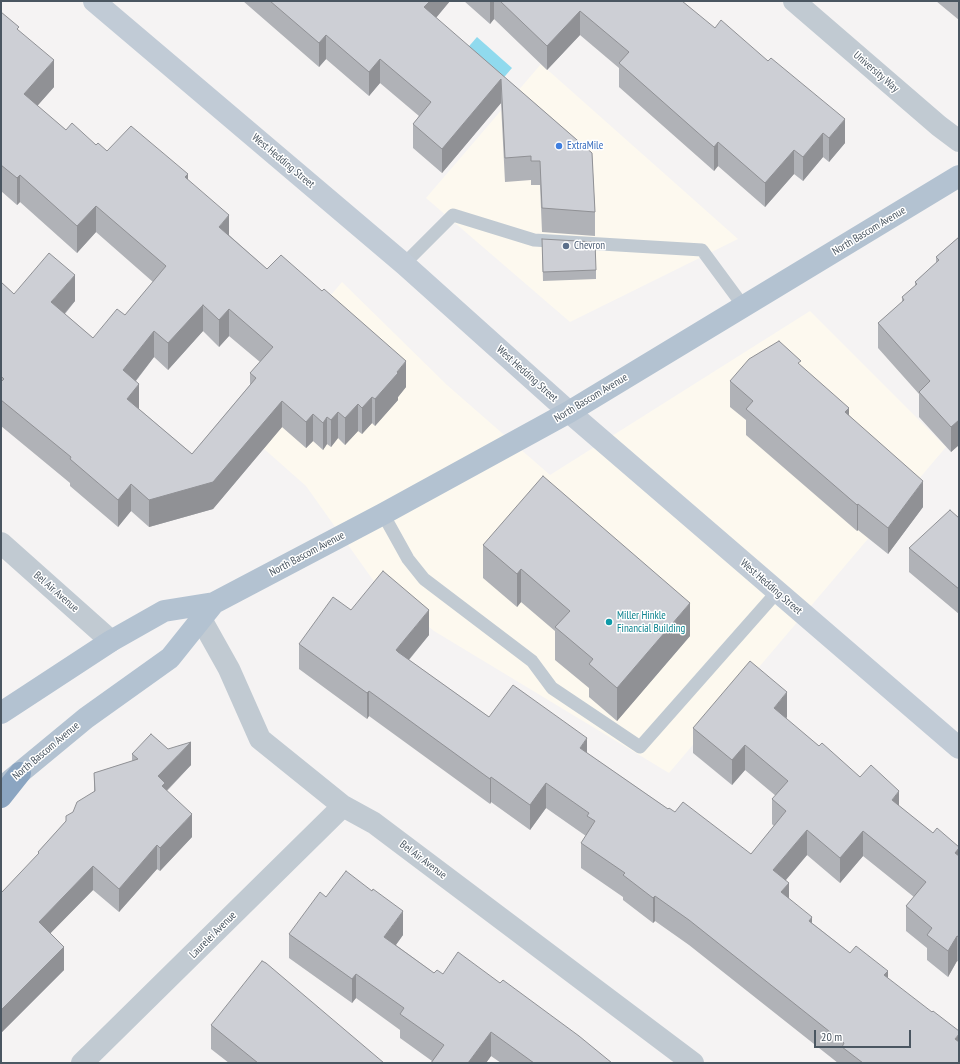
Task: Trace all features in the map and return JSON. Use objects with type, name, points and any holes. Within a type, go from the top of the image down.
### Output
[{"type":"highway","points":[[1,797],[20,773]]},
{"type":"main road","name":"West Hedding Street","points":[[94,1],[404,264],[569,412],[959,748]]},
{"type":"main road","name":"North Bascom Avenue","points":[[1,788],[86,718],[170,658],[208,611],[569,412],[959,176]]},
{"type":"main road","name":"North Bascom Avenue","points":[[1,713],[111,641],[164,611],[208,611]]},
{"type":"street","name":"University Way","points":[[794,1],[939,126],[959,141]]},
{"type":"street","name":"Bel Air Avenue","points":[[1,543],[111,641]]},
{"type":"street","name":"Bel Air Avenue","points":[[208,611],[229,669],[260,739],[343,806],[374,823],[693,1063]]},
{"type":"street","name":"Laurelei Avenue","points":[[85,1062],[343,806]]},
{"type":"lane","points":[[404,264],[453,215],[534,240],[702,250],[744,307]]},
{"type":"lane","points":[[383,514],[408,559],[424,579],[532,661],[552,688],[640,747],[777,592]]},
{"type":"shaded area","points":[[541,64],[738,239],[570,322],[426,198]]},
{"type":"shaded area","points":[[342,282],[447,385],[550,475],[810,311],[946,447],[669,773],[434,631],[373,580],[306,486],[228,417]]},
{"type":"water","points":[[477,37],[512,68],[499,83],[464,52]]},
{"type":"building","points":[[270,1],[430,1],[424,7],[592,153],[595,212],[542,208],[540,161],[531,161],[531,156],[505,158],[501,79],[442,149],[413,124],[431,102],[380,59],[369,72],[326,35],[319,43]]},
{"type":"building","points":[[500,1],[682,1],[715,28],[721,20],[768,61],[771,58],[845,119],[829,138],[823,133],[803,157],[794,150],[765,183],[718,142],[714,147],[619,63],[629,52],[580,11],[547,46]]},
{"type":"building","points":[[1,12],[19,27],[17,29],[54,60],[24,94],[66,130],[72,123],[96,145],[98,143],[107,151],[131,126],[188,174],[185,177],[229,215],[219,227],[267,269],[281,255],[322,291],[324,289],[406,361],[397,372],[398,373],[375,399],[372,397],[362,408],[358,404],[345,418],[338,412],[331,420],[327,417],[323,423],[313,414],[306,422],[282,401],[213,482],[149,500],[131,484],[118,500],[70,459],[71,457],[1,400],[1,382],[4,379],[1,376],[1,282],[14,294],[49,253],[75,275],[51,302],[93,338],[117,309],[125,315],[166,266],[96,206],[77,226],[20,175],[17,178],[1,165]],"holes":[[[203,305],[219,320],[229,309],[273,347],[250,373],[256,378],[192,454],[127,399],[139,384],[123,370],[154,331],[168,343]]]},
{"type":"building","points":[[959,237],[959,420],[951,427],[919,392],[930,381],[878,323],[904,300],[902,297],[917,284],[915,282],[939,260],[936,257]]},
{"type":"building","points":[[542,239],[595,242],[596,270],[543,272]]},
{"type":"building","points":[[779,341],[801,361],[798,363],[849,408],[845,412],[923,481],[888,528],[858,504],[857,505],[746,409],[753,401],[730,381],[749,359]]},
{"type":"building","name":"Miller Hinkle Financial Building","points":[[543,476],[690,603],[617,688],[589,664],[593,659],[555,627],[570,611],[521,569],[517,574],[483,545]]},
{"type":"building","points":[[950,510],[959,518],[959,589],[909,548]]},
{"type":"building","points":[[383,571],[429,610],[396,650],[398,652],[489,717],[513,685],[587,738],[580,748],[668,809],[669,808],[675,812],[683,802],[751,854],[786,811],[772,799],[788,781],[745,745],[732,760],[693,728],[750,661],[787,692],[774,708],[819,746],[822,743],[860,777],[871,765],[899,791],[892,800],[933,833],[937,828],[959,847],[955,853],[959,856],[959,937],[957,936],[948,951],[927,935],[932,928],[906,906],[926,882],[863,831],[840,858],[807,830],[773,870],[789,883],[781,892],[812,917],[809,921],[850,953],[856,946],[888,971],[884,975],[959,1031],[959,1034],[955,1039],[959,1042],[959,1063],[863,1063],[842,1047],[844,1043],[689,920],[655,896],[653,898],[623,875],[625,873],[581,843],[595,821],[587,816],[589,813],[546,783],[530,805],[491,777],[490,779],[369,691],[367,693],[299,644],[333,597],[351,610]]},
{"type":"building","points":[[151,734],[168,749],[191,742],[158,776],[165,783],[162,786],[192,814],[160,848],[157,845],[119,889],[93,866],[39,922],[64,947],[1,1010],[1,891],[2,892],[39,853],[38,852],[66,821],[66,816],[73,812],[77,802],[95,791],[94,773],[138,759],[132,754]]},
{"type":"building","points":[[346,871],[372,891],[373,889],[403,911],[384,937],[434,973],[437,970],[443,974],[458,952],[500,983],[503,980],[579,1036],[612,1063],[534,1063],[491,1032],[468,1063],[431,1063],[444,1045],[400,1014],[404,1008],[356,974],[352,979],[289,934],[320,892],[326,897]]},
{"type":"building","points":[[262,961],[384,1063],[258,1063],[211,1025]]},
{"type":"place","name":"ExtraMile","points":[[559,146]]},
{"type":"place","name":"Chevron","points":[[566,246]]},
{"type":"place","name":"Miller Hinkle Financial Building","points":[[609,622]]}]
